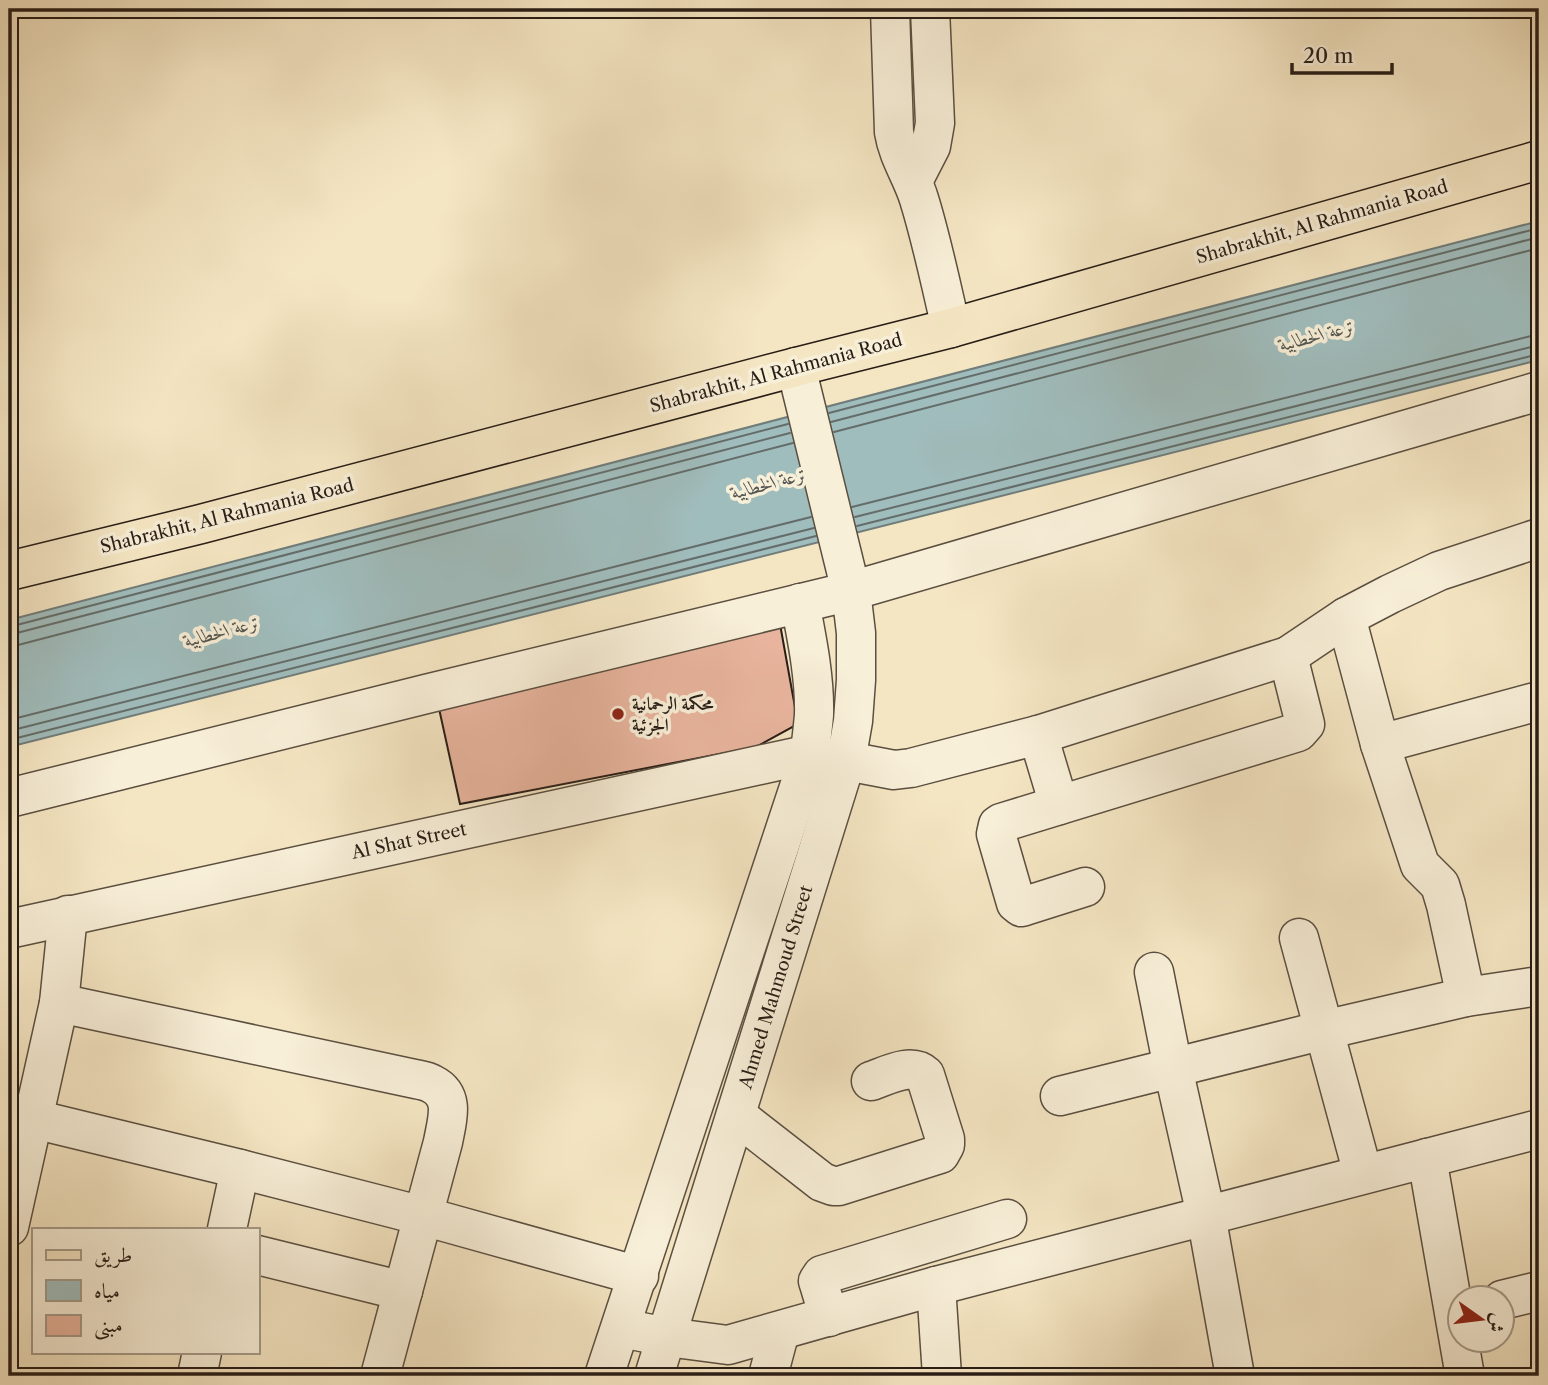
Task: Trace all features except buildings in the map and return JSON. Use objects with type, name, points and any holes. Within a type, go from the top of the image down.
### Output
[{"type":"main road","name":"Shabrakhit, Al Rahmania Road","points":[[9,571],[800,384],[947,310],[1539,160]]},
{"type":"street","points":[[890,9],[896,144],[902,163],[913,181],[947,310]]},
{"type":"street","points":[[913,181],[931,146],[936,123],[930,9]]},
{"type":"street","name":"Ahmed Mahmoud Street","points":[[604,1376],[828,757],[853,722],[856,633],[851,592],[800,384]]},
{"type":"street","points":[[9,798],[851,592],[1539,391]]},
{"type":"street","points":[[828,757],[894,770],[1038,735],[1288,656],[1346,617],[1390,594],[1439,571],[1539,538]]},
{"type":"street","name":"Ahmed Mahmoud Street","points":[[654,1376],[736,1115],[828,757],[814,713],[807,637],[800,603]]},
{"type":"street","points":[[1346,617],[1380,744],[1420,865],[1440,885],[1465,997]]},
{"type":"street","points":[[1085,887],[1025,906],[1016,903],[996,834],[998,825],[1298,732],[1305,724],[1288,656]]},
{"type":"street","points":[[1380,744],[1539,701]]},
{"type":"street","points":[[1038,735],[1059,805]]},
{"type":"street","name":"Al Shat Street","points":[[9,929],[828,757]]},
{"type":"street","points":[[9,1227],[20,1116],[58,1003],[68,915]]},
{"type":"street","points":[[1299,938],[1363,1174]]},
{"type":"street","points":[[1154,972],[1206,1216],[1235,1376]]},
{"type":"street","points":[[1060,1096],[1465,997],[1539,986]]},
{"type":"street","points":[[58,1003],[433,1084],[445,1094],[450,1108],[443,1142],[380,1376]]},
{"type":"street","points":[[736,1115],[822,1182],[833,1186],[940,1154],[945,1139],[925,1075],[910,1069],[870,1081]]},
{"type":"street","points":[[20,1116],[423,1216],[639,1276]]},
{"type":"street","points":[[621,1328],[728,1345],[936,1286],[1539,1129]]},
{"type":"street","points":[[1427,1158],[1452,1284]]},
{"type":"street","points":[[227,1228],[240,1169]]},
{"type":"street","points":[[829,1317],[818,1281],[822,1275],[1007,1219]]},
{"type":"street","points":[[259,1255],[403,1291]]},
{"type":"street","points":[[936,1286],[942,1376]]},
{"type":"street","points":[[1516,1297],[1539,1291]]},
{"type":"street","points":[[768,1376],[780,1331]]},
{"type":"street","points":[[197,1376],[202,1354]]},
{"type":"street","points":[[1462,1354],[1465,1376]]},
{"type":"water","name":"ترعة الخطابية","points":[[1539,221],[1539,360],[9,747],[9,620]]},
{"type":"place","name":"محكمة الرحمانية الجزئية","points":[[618,714]]}]
